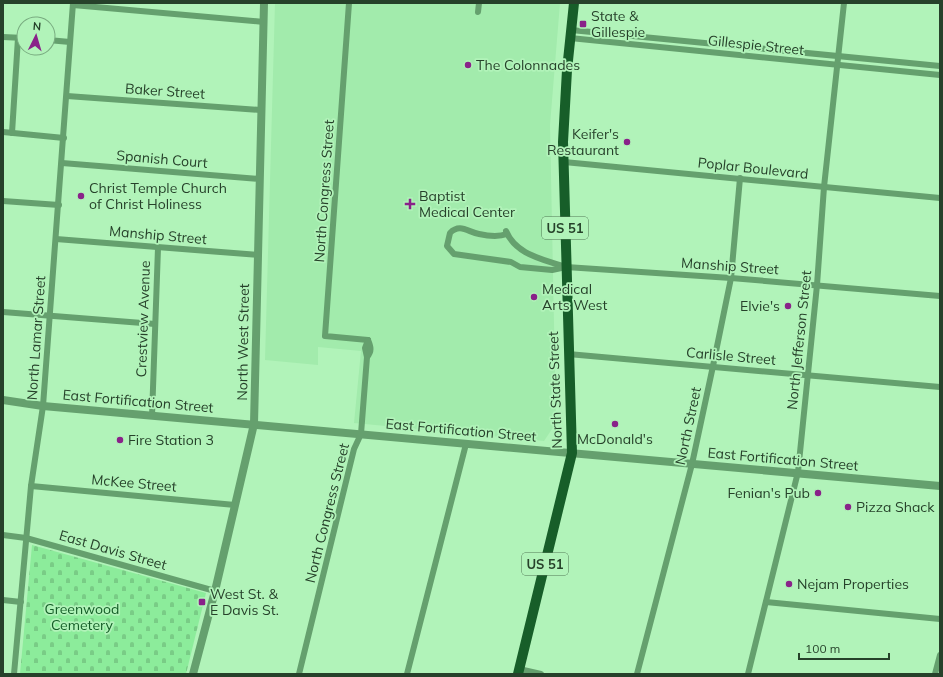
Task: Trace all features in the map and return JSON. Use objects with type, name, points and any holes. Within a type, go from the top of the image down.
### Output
[{"type":"main road","name":"North State Street","points":[[519,671],[572,453],[568,354],[564,116],[570,34],[574,3]]},
{"type":"street","name":"North West Street","points":[[193,674],[215,591],[254,424],[264,3]]},
{"type":"street","name":"North Congress Street","points":[[299,674],[354,449],[361,434],[367,357],[371,348],[368,340],[325,336],[349,3]]},
{"type":"street","points":[[478,12],[479,3]]},
{"type":"street","name":"North Jefferson Street","points":[[748,674],[798,472],[817,285],[824,187],[844,3]]},
{"type":"street","points":[[73,4],[264,22]]},
{"type":"street","name":"North Lamar Street","points":[[14,674],[31,486],[43,406],[73,4]]},
{"type":"street","name":"Gillespie Street","points":[[570,34],[940,66]]},
{"type":"street","name":"Gillespie Street","points":[[570,34],[838,65],[940,75]]},
{"type":"street","points":[[3,37],[16,38]]},
{"type":"street","points":[[56,41],[70,42]]},
{"type":"street","points":[[12,133],[19,56]]},
{"type":"street","name":"Baker Street","points":[[67,96],[261,110]]},
{"type":"street","points":[[3,132],[64,138]]},
{"type":"street","name":"Poplar Boulevard","points":[[564,162],[940,198]]},
{"type":"street","name":"Spanish Court","points":[[62,163],[260,179]]},
{"type":"street","name":"North Street","points":[[637,674],[692,464],[713,366],[730,278],[740,178]]},
{"type":"street","points":[[3,201],[59,206]]},
{"type":"street","name":"Manship Street","points":[[566,267],[552,270],[520,267],[511,262],[454,254],[448,246],[450,233],[457,228],[465,228],[478,234],[501,236],[507,232],[524,252],[541,260],[566,267],[730,278],[940,296]]},
{"type":"street","name":"Manship Street","points":[[56,239],[258,255]]},
{"type":"street","name":"Crestview Avenue","points":[[152,416],[158,248]]},
{"type":"street","points":[[3,312],[155,324]]},
{"type":"street","name":"Carlisle Street","points":[[568,354],[940,387]]},
{"type":"street","name":"East Fortification Street","points":[[3,400],[43,406],[692,464],[798,472],[940,486]]},
{"type":"street","points":[[407,674],[466,444]]},
{"type":"street","name":"McKee Street","points":[[31,486],[235,505]]},
{"type":"street","name":"East Davis Street","points":[[3,535],[26,538],[215,591]]},
{"type":"street","points":[[3,600],[20,602]]},
{"type":"street","points":[[766,602],[940,619]]},
{"type":"street","points":[[935,674],[940,655]]},
{"type":"street","points":[[519,671],[541,674]]},
{"type":"shaded area","name":"Baptist Medical Center","points":[[275,3],[560,3],[550,125],[556,423],[544,441],[354,423],[361,351],[318,347],[318,365],[265,360]]},
{"type":"green space","name":"Greenwood Cemetery","points":[[32,545],[206,593],[186,674],[20,674]]},
{"type":"place","name":"State & Gillespie","points":[[583,24]]},
{"type":"place","name":"The Colonnades","points":[[468,65]]},
{"type":"place","name":"Keifer's Restaurant","points":[[627,142]]},
{"type":"place","name":"Christ Temple Church of Christ Holiness","points":[[81,196]]},
{"type":"place","name":"Baptist Medical Center","points":[[410,204]]},
{"type":"place","name":"Medical Arts West","points":[[534,297]]},
{"type":"place","name":"Elvie's","points":[[788,306]]},
{"type":"place","name":"McDonald's","points":[[615,424]]},
{"type":"place","name":"Fire Station 3","points":[[120,440]]},
{"type":"place","name":"Fenian's Pub","points":[[818,493]]},
{"type":"place","name":"Pizza Shack","points":[[848,507]]},
{"type":"place","name":"Nejam Properties","points":[[789,584]]},
{"type":"place","name":"West St. & E Davis St.","points":[[202,602]]}]
